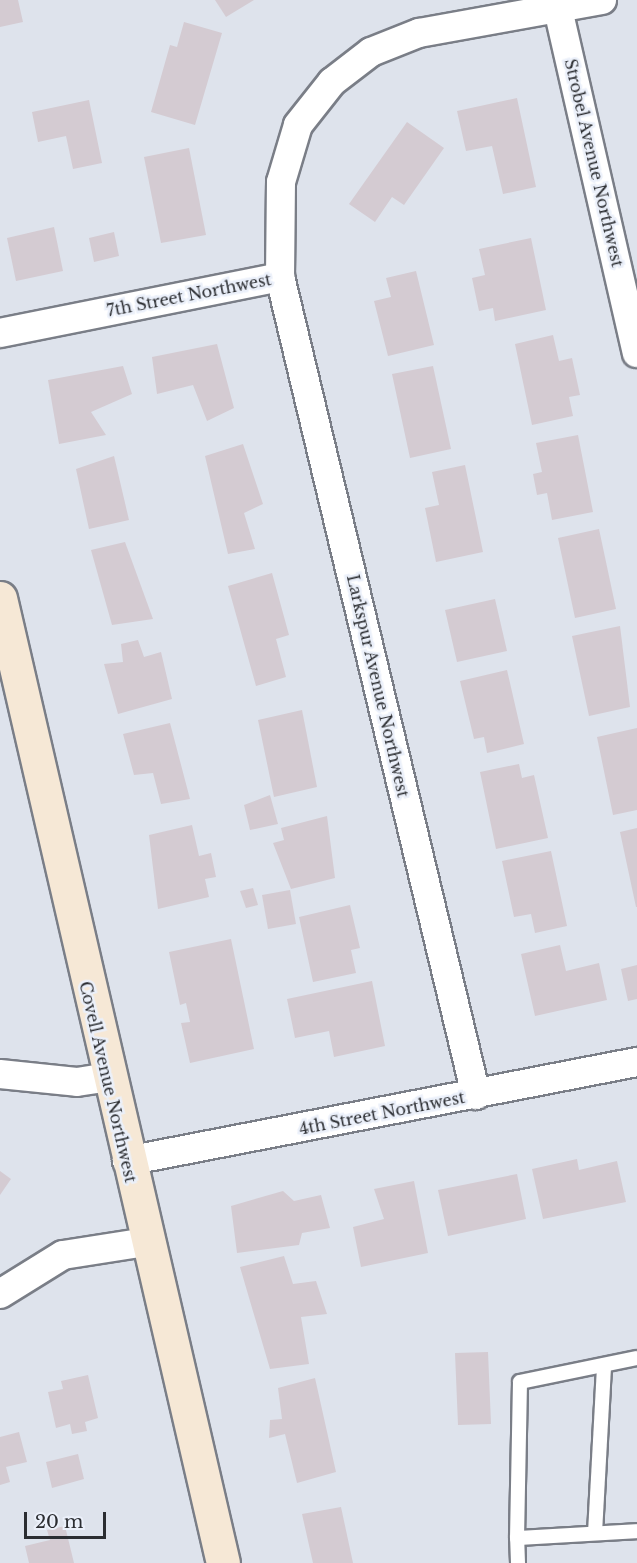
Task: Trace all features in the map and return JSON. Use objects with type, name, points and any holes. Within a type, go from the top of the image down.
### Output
[{"type":"street","name":"7th Street Northwest","points":[[0,333],[280,277],[281,182],[298,125],[332,82],[371,52],[419,33],[602,0]]},
{"type":"street","name":"Strobel Avenue Northwest","points":[[558,9],[637,353]]},
{"type":"street","name":"Larkspur Avenue Northwest","points":[[280,277],[476,1095]]},
{"type":"street","name":"Covell Avenue Northwest","points":[[0,598],[107,1077],[223,1563]]},
{"type":"street","name":"4th Street Northwest","points":[[127,1161],[637,1062]]},
{"type":"street","points":[[0,1074],[77,1082],[107,1077]]},
{"type":"street","points":[[0,1294],[63,1256],[146,1242]]},
{"type":"lane","points":[[518,1563],[520,1382],[637,1358]]},
{"type":"lane","points":[[595,1533],[604,1365]]},
{"type":"lane","points":[[517,1538],[637,1531]]},
{"type":"building","points":[[0,0],[18,0],[23,22],[0,27]]},
{"type":"building","points":[[215,0],[254,0],[226,17]]},
{"type":"building","points":[[184,22],[222,33],[195,125],[151,112],[170,45],[177,47]]},
{"type":"building","points":[[517,98],[536,187],[503,194],[492,146],[466,151],[457,111]]},
{"type":"building","points":[[89,100],[102,163],[73,169],[66,136],[38,142],[32,112]]},
{"type":"building","points":[[407,122],[444,148],[404,205],[392,197],[375,222],[349,204]]},
{"type":"building","points":[[189,148],[206,235],[161,243],[144,157]]},
{"type":"building","points":[[54,227],[63,271],[16,281],[7,238]]},
{"type":"building","points":[[114,232],[119,256],[94,262],[89,238]]},
{"type":"building","points":[[531,238],[546,310],[495,321],[493,308],[479,311],[472,278],[485,275],[479,249]]},
{"type":"building","points":[[416,271],[434,345],[388,356],[374,301],[391,297],[386,278]]},
{"type":"building","points":[[553,335],[559,361],[572,358],[580,395],[569,397],[573,416],[532,425],[515,344]]},
{"type":"building","points":[[217,344],[234,408],[207,421],[193,385],[157,394],[152,357]]},
{"type":"building","points":[[123,366],[132,394],[91,412],[106,435],[59,444],[48,380]]},
{"type":"building","points":[[433,366],[451,449],[410,458],[392,374]]},
{"type":"building","points":[[578,435],[593,512],[552,520],[547,493],[537,495],[533,474],[542,472],[536,443]]},
{"type":"building","points":[[243,444],[263,504],[244,513],[255,549],[228,554],[205,456]]},
{"type":"building","points":[[114,456],[129,520],[89,529],[76,469]]},
{"type":"building","points":[[465,465],[483,552],[436,562],[425,508],[439,505],[432,472]]},
{"type":"building","points":[[599,529],[616,609],[575,618],[558,538]]},
{"type":"building","points":[[125,542],[153,619],[112,625],[91,550]]},
{"type":"building","points":[[272,573],[289,635],[276,639],[286,677],[256,686],[228,586]]},
{"type":"building","points":[[495,599],[507,651],[457,662],[445,610]]},
{"type":"building","points":[[620,626],[630,707],[589,716],[572,636]]},
{"type":"building","points":[[138,640],[144,657],[161,652],[172,699],[118,714],[104,664],[123,662],[121,644]]},
{"type":"building","points":[[507,670],[524,744],[487,753],[484,737],[474,739],[460,681]]},
{"type":"building","points":[[302,710],[317,787],[274,797],[258,720]]},
{"type":"building","points":[[170,723],[190,799],[161,804],[153,773],[134,775],[123,734]]},
{"type":"building","points":[[637,728],[637,810],[613,815],[597,737]]},
{"type":"building","points":[[519,764],[522,778],[534,775],[548,838],[496,849],[480,772]]},
{"type":"building","points":[[270,795],[278,824],[250,830],[244,805]]},
{"type":"building","points":[[327,816],[335,878],[291,889],[273,843],[284,840],[281,828]]},
{"type":"building","points":[[192,825],[199,856],[211,853],[216,877],[205,879],[209,897],[158,909],[149,835]]},
{"type":"building","points":[[637,828],[637,907],[636,907],[620,832]]},
{"type":"building","points":[[551,851],[567,926],[535,933],[531,914],[514,917],[502,861]]},
{"type":"building","points":[[253,888],[258,905],[246,908],[240,891]]},
{"type":"building","points":[[290,890],[296,924],[268,929],[262,895]]},
{"type":"building","points":[[350,905],[360,948],[351,950],[356,973],[313,982],[299,917]]},
{"type":"building","points":[[231,939],[254,1049],[190,1063],[181,1023],[190,1022],[186,1003],[180,1005],[169,952]]},
{"type":"building","points":[[560,945],[566,971],[599,963],[607,1000],[535,1016],[521,954]]},
{"type":"building","points":[[637,965],[637,999],[628,1001],[621,969]]},
{"type":"building","points":[[372,981],[385,1046],[334,1057],[329,1031],[295,1038],[287,999]]},
{"type":"building","points":[[577,1159],[579,1170],[617,1161],[626,1202],[543,1219],[532,1169]]},
{"type":"building","points":[[0,1171],[11,1179],[0,1195]]},
{"type":"building","points":[[517,1174],[526,1219],[448,1236],[438,1190]]},
{"type":"building","points":[[414,1181],[428,1253],[361,1267],[353,1227],[384,1219],[374,1189]]},
{"type":"building","points":[[283,1191],[294,1201],[321,1195],[330,1228],[302,1233],[299,1245],[237,1253],[231,1206]]},
{"type":"building","points":[[284,1256],[293,1284],[316,1281],[327,1314],[301,1317],[309,1364],[270,1369],[240,1267]]},
{"type":"building","points":[[488,1352],[491,1424],[458,1425],[455,1353]]},
{"type":"building","points":[[88,1375],[98,1418],[85,1422],[87,1431],[72,1434],[70,1424],[56,1428],[48,1392],[63,1389],[61,1381]]},
{"type":"building","points":[[315,1378],[336,1472],[297,1483],[285,1434],[269,1438],[270,1420],[282,1419],[278,1388]]},
{"type":"building","points":[[19,1432],[27,1462],[6,1467],[10,1482],[0,1485],[0,1437]]},
{"type":"building","points":[[78,1454],[84,1479],[52,1488],[46,1462]]},
{"type":"building","points":[[341,1507],[353,1563],[313,1563],[302,1514]]},
{"type":"building","points":[[65,1526],[74,1563],[29,1563],[25,1546],[50,1540],[47,1530]]}]
